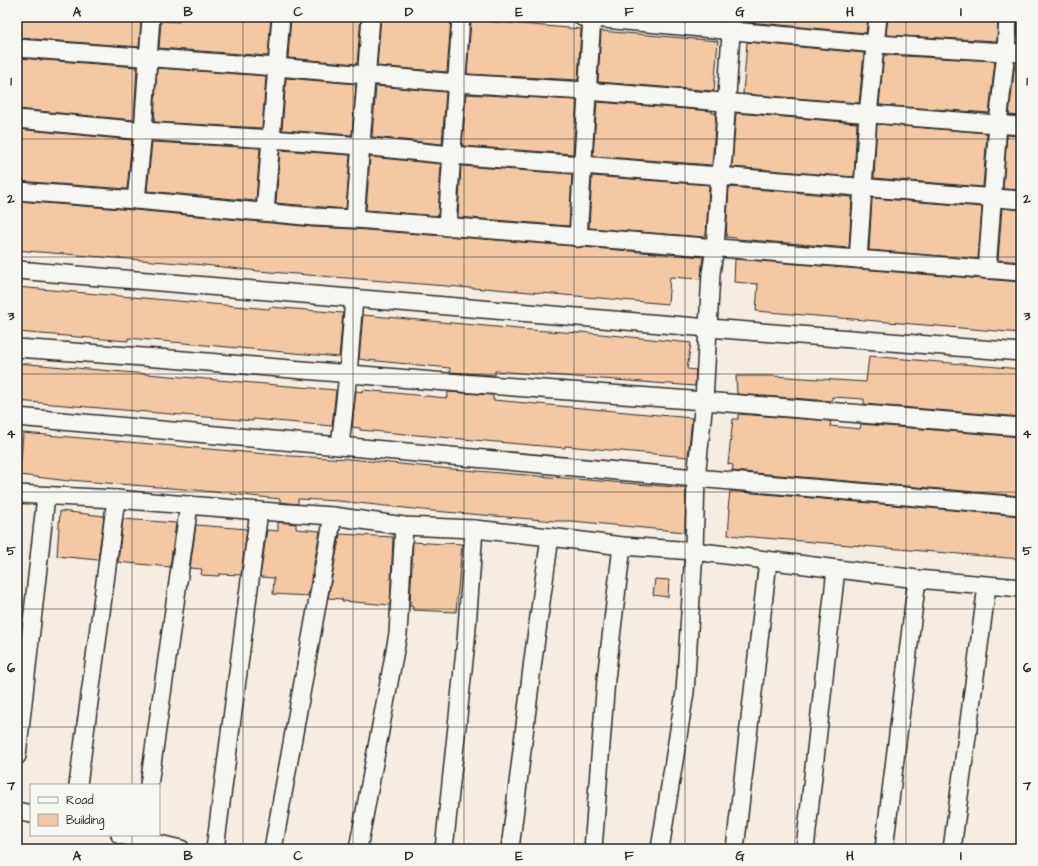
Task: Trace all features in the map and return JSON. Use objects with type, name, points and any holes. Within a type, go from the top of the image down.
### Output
[{"type":"street","points":[[136,200],[143,131],[151,17]]},
{"type":"street","points":[[265,212],[281,17]]},
{"type":"street","points":[[355,219],[371,17]]},
{"type":"street","points":[[447,227],[461,17]]},
{"type":"street","points":[[578,238],[589,17],[731,24],[876,44],[1014,53]]},
{"type":"street","points":[[858,259],[868,115],[878,17]]},
{"type":"street","points":[[987,270],[998,124],[1014,53],[1008,17]]},
{"type":"street","points":[[660,849],[684,692],[694,551],[696,478],[704,401],[711,273],[715,248],[720,176],[723,159],[731,24]]},
{"type":"street","points":[[17,48],[277,67],[456,84],[586,91],[868,115],[1021,126]]},
{"type":"street","points":[[17,119],[143,131],[361,146],[451,155],[1021,200]]},
{"type":"street","points":[[17,191],[578,238],[1021,272]]},
{"type":"street","points":[[17,270],[709,328],[1021,352]]},
{"type":"street","points":[[340,446],[354,298]]},
{"type":"street","points":[[17,348],[163,358],[1021,427]]},
{"type":"street","points":[[17,417],[1021,506]]},
{"type":"street","points":[[17,494],[116,499],[260,512],[333,516],[404,526],[474,529],[622,546],[694,551],[917,579],[1021,588]]},
{"type":"street","points":[[17,756],[46,496]]},
{"type":"street","points":[[78,784],[116,499]]},
{"type":"street","points":[[149,784],[189,505]]},
{"type":"street","points":[[214,849],[260,512]]},
{"type":"street","points":[[273,849],[333,516]]},
{"type":"street","points":[[358,849],[398,634],[404,526]]},
{"type":"street","points":[[444,849],[466,641],[474,529]]},
{"type":"street","points":[[510,849],[550,537]]},
{"type":"street","points":[[593,849],[606,678],[622,546]]},
{"type":"street","points":[[735,849],[768,561]]},
{"type":"street","points":[[804,849],[836,569]]},
{"type":"street","points":[[884,849],[917,579]]},
{"type":"street","points":[[952,849],[987,586]]},
{"type":"street","points":[[17,811],[30,814]]},
{"type":"street","points":[[130,836],[141,837],[181,849]]},
{"type":"building","points":[[21,17],[83,17],[141,21],[139,47],[20,38]]},
{"type":"building","points":[[180,17],[271,17],[268,56],[159,48],[161,21],[179,22]]},
{"type":"building","points":[[291,17],[361,17],[357,64],[288,58]]},
{"type":"building","points":[[381,17],[432,17],[451,19],[447,72],[377,66]]},
{"type":"building","points":[[749,17],[868,17],[866,33],[748,22]]},
{"type":"building","points":[[888,17],[998,17],[997,41],[886,35]]},
{"type":"building","points":[[471,20],[581,29],[578,80],[467,74]]},
{"type":"building","points":[[1018,20],[1021,20],[1021,43],[1017,43]]},
{"type":"building","points":[[601,31],[718,41],[714,91],[598,82]]},
{"type":"building","points":[[747,42],[864,53],[859,103],[743,94]]},
{"type":"building","points":[[884,55],[995,61],[989,113],[879,105]]},
{"type":"building","points":[[18,58],[137,67],[134,120],[17,109]]},
{"type":"building","points":[[1015,63],[1021,63],[1021,116],[1009,115]]},
{"type":"building","points":[[157,68],[266,76],[262,128],[154,122]]},
{"type":"building","points":[[286,78],[356,84],[352,135],[282,130]]},
{"type":"building","points":[[376,86],[446,92],[442,144],[372,137]]},
{"type":"building","points":[[466,94],[577,100],[573,154],[462,146]]},
{"type":"building","points":[[597,102],[712,111],[712,113],[716,113],[712,165],[593,156]]},
{"type":"building","points":[[736,113],[857,123],[854,177],[732,167]]},
{"type":"building","points":[[877,124],[987,133],[983,187],[874,178]]},
{"type":"building","points":[[17,129],[132,140],[127,189],[17,181]]},
{"type":"building","points":[[1007,135],[1021,136],[1021,190],[1003,189]]},
{"type":"building","points":[[152,142],[260,148],[256,201],[147,191]]},
{"type":"building","points":[[280,150],[350,155],[346,209],[276,203]]},
{"type":"building","points":[[370,157],[441,164],[438,216],[366,210]]},
{"type":"building","points":[[461,166],[572,174],[569,226],[458,217]]},
{"type":"building","points":[[592,176],[709,185],[706,235],[704,237],[589,228]]},
{"type":"building","points":[[729,187],[852,197],[849,248],[726,237]]},
{"type":"building","points":[[872,198],[982,207],[978,259],[869,250]]},
{"type":"building","points":[[17,201],[135,210],[313,227],[703,257],[701,279],[670,277],[668,304],[17,250]]},
{"type":"building","points":[[1002,208],[1021,210],[1021,262],[998,260]]},
{"type":"building","points":[[735,259],[1021,282],[1021,333],[756,311],[758,284],[734,282]]},
{"type":"building","points":[[17,287],[269,309],[270,307],[343,313],[339,357],[128,338],[128,341],[17,332]]},
{"type":"building","points":[[363,315],[530,330],[580,332],[691,343],[687,369],[696,370],[695,386],[495,371],[495,375],[450,372],[450,368],[359,359]]},
{"type":"building","points":[[869,356],[1021,369],[1021,417],[864,404],[864,399],[832,397],[832,401],[737,394],[736,376],[773,376],[866,382]]},
{"type":"building","points":[[17,363],[336,390],[332,426],[253,419],[253,421],[17,401]]},
{"type":"building","points":[[363,390],[447,398],[448,392],[493,395],[493,400],[692,418],[688,457],[360,430],[360,428],[352,427],[356,391],[363,392]]},
{"type":"building","points":[[738,414],[831,421],[830,426],[860,429],[861,424],[1021,437],[1021,496],[732,471],[733,465],[728,464],[733,419],[738,419]]},
{"type":"building","points":[[23,433],[686,488],[685,532],[572,521],[433,511],[339,501],[298,499],[298,504],[280,502],[280,499],[195,490],[69,481],[20,475]]},
{"type":"building","points":[[730,491],[1021,516],[1021,559],[728,535]]},
{"type":"building","points":[[60,511],[104,516],[98,560],[57,556]]},
{"type":"building","points":[[123,519],[176,523],[170,567],[118,562]]},
{"type":"building","points":[[278,522],[296,524],[296,529],[320,531],[308,596],[273,594],[274,578],[260,577],[267,530],[278,531]]},
{"type":"building","points":[[196,525],[247,529],[241,575],[201,575],[202,569],[190,568]]},
{"type":"building","points":[[340,534],[393,537],[390,605],[342,601],[342,599],[328,598]]},
{"type":"building","points":[[413,542],[462,544],[456,612],[413,610],[413,607],[410,606]]},
{"type":"building","points":[[655,579],[669,580],[668,597],[653,595]]}]
